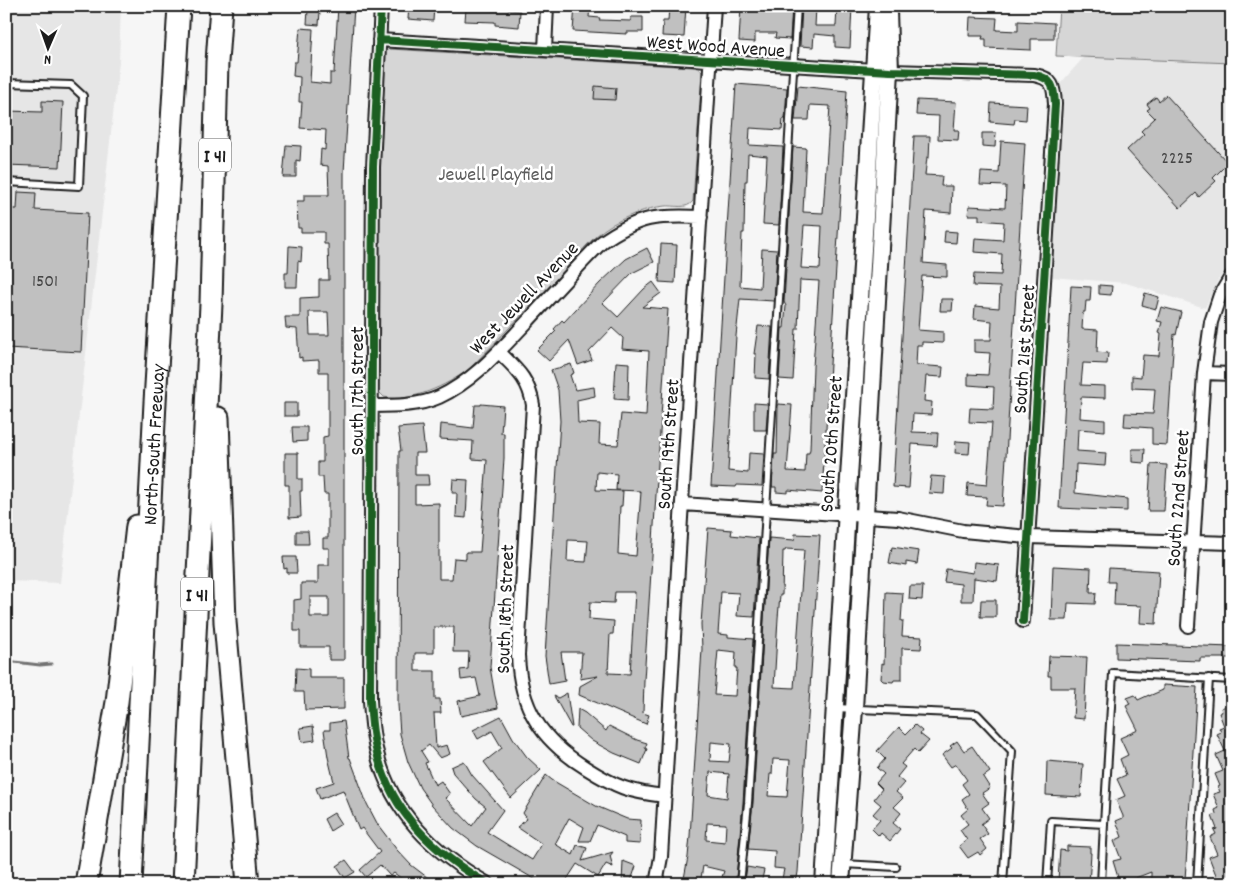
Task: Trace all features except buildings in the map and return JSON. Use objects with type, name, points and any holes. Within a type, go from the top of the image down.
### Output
[{"type":"highway","name":"North-South Freeway","points":[[132,884],[155,402],[179,6]]},
{"type":"highway","name":"I 41","points":[[183,884],[211,304],[217,62],[221,6]]},
{"type":"highway","points":[[211,304],[219,427],[225,613],[248,884]]},
{"type":"highway","points":[[86,884],[116,702],[132,554],[155,402]]},
{"type":"street","name":"South 17th Street","points":[[381,6],[373,167],[370,700],[376,749],[383,775],[395,799],[408,819],[435,848],[454,863],[488,884]]},
{"type":"street","points":[[545,50],[547,6]]},
{"type":"street","name":"South 19th Street","points":[[656,884],[661,857],[714,6]]},
{"type":"street","name":"South 20th Street","points":[[841,884],[844,864],[854,709],[864,516],[882,71],[878,6]]},
{"type":"street","name":"South 20th Street","points":[[824,884],[847,515],[888,6]]},
{"type":"street","name":"West Wood Avenue","points":[[379,40],[882,71],[1034,75],[1043,76],[1050,80]]},
{"type":"street","name":"South 21st Street","points":[[1023,621],[1055,104],[1050,80]]},
{"type":"street","name":"West Jewell Avenue","points":[[372,406],[404,405],[437,398],[468,380],[499,352],[602,242],[620,230],[636,222],[654,217],[701,217]]},
{"type":"street","name":"South 22nd Street","points":[[1188,626],[1208,336],[1215,306],[1232,275]]},
{"type":"street","name":"South 18th Street","points":[[499,352],[523,376],[531,393],[533,405],[518,655],[519,675],[528,707],[537,725],[548,738],[576,762],[619,787],[635,792],[665,796]]},
{"type":"street","points":[[1204,373],[1232,374]]},
{"type":"street","points":[[682,504],[905,519],[963,530],[1028,537],[1232,543]]},
{"type":"lane","points":[[740,884],[748,803],[797,6]]},
{"type":"lane","points":[[6,83],[71,85],[83,96],[79,186],[6,182]]},
{"type":"lane","points":[[6,388],[6,400]]},
{"type":"lane","points":[[1101,884],[1113,673],[1232,680]]},
{"type":"lane","points":[[1197,884],[1209,678]]},
{"type":"lane","points":[[835,708],[977,714],[1012,751],[1003,884]]},
{"type":"lane","points":[[1047,884],[1051,821],[1104,824]]},
{"type":"lane","points":[[844,864],[896,867]]},
{"type":"shaded area","points":[[6,6],[121,6],[119,62],[60,583],[6,581]]},
{"type":"shaded area","points":[[1084,57],[1232,63],[1232,262],[1218,280],[1205,308],[1126,283],[1051,277],[1063,99],[1060,84]]},
{"type":"green space","points":[[1059,6],[1232,6],[1232,63],[1056,56]]},
{"type":"green space","name":"Jewell Playfield","points":[[390,49],[692,67],[699,68],[702,72],[693,201],[684,206],[665,206],[644,211],[611,225],[590,242],[468,370],[439,387],[417,395],[394,398],[384,397],[379,392],[379,165],[384,55]]},
{"type":"waterway","points":[[6,661],[40,665],[51,664]]},
{"type":"cycle path","points":[[381,6],[373,167],[370,700],[373,731],[383,772],[403,811],[417,828],[450,859],[488,884]]},
{"type":"cycle path","points":[[379,40],[890,71],[1034,75],[1049,81],[1053,88],[1055,104],[1023,621]]}]
